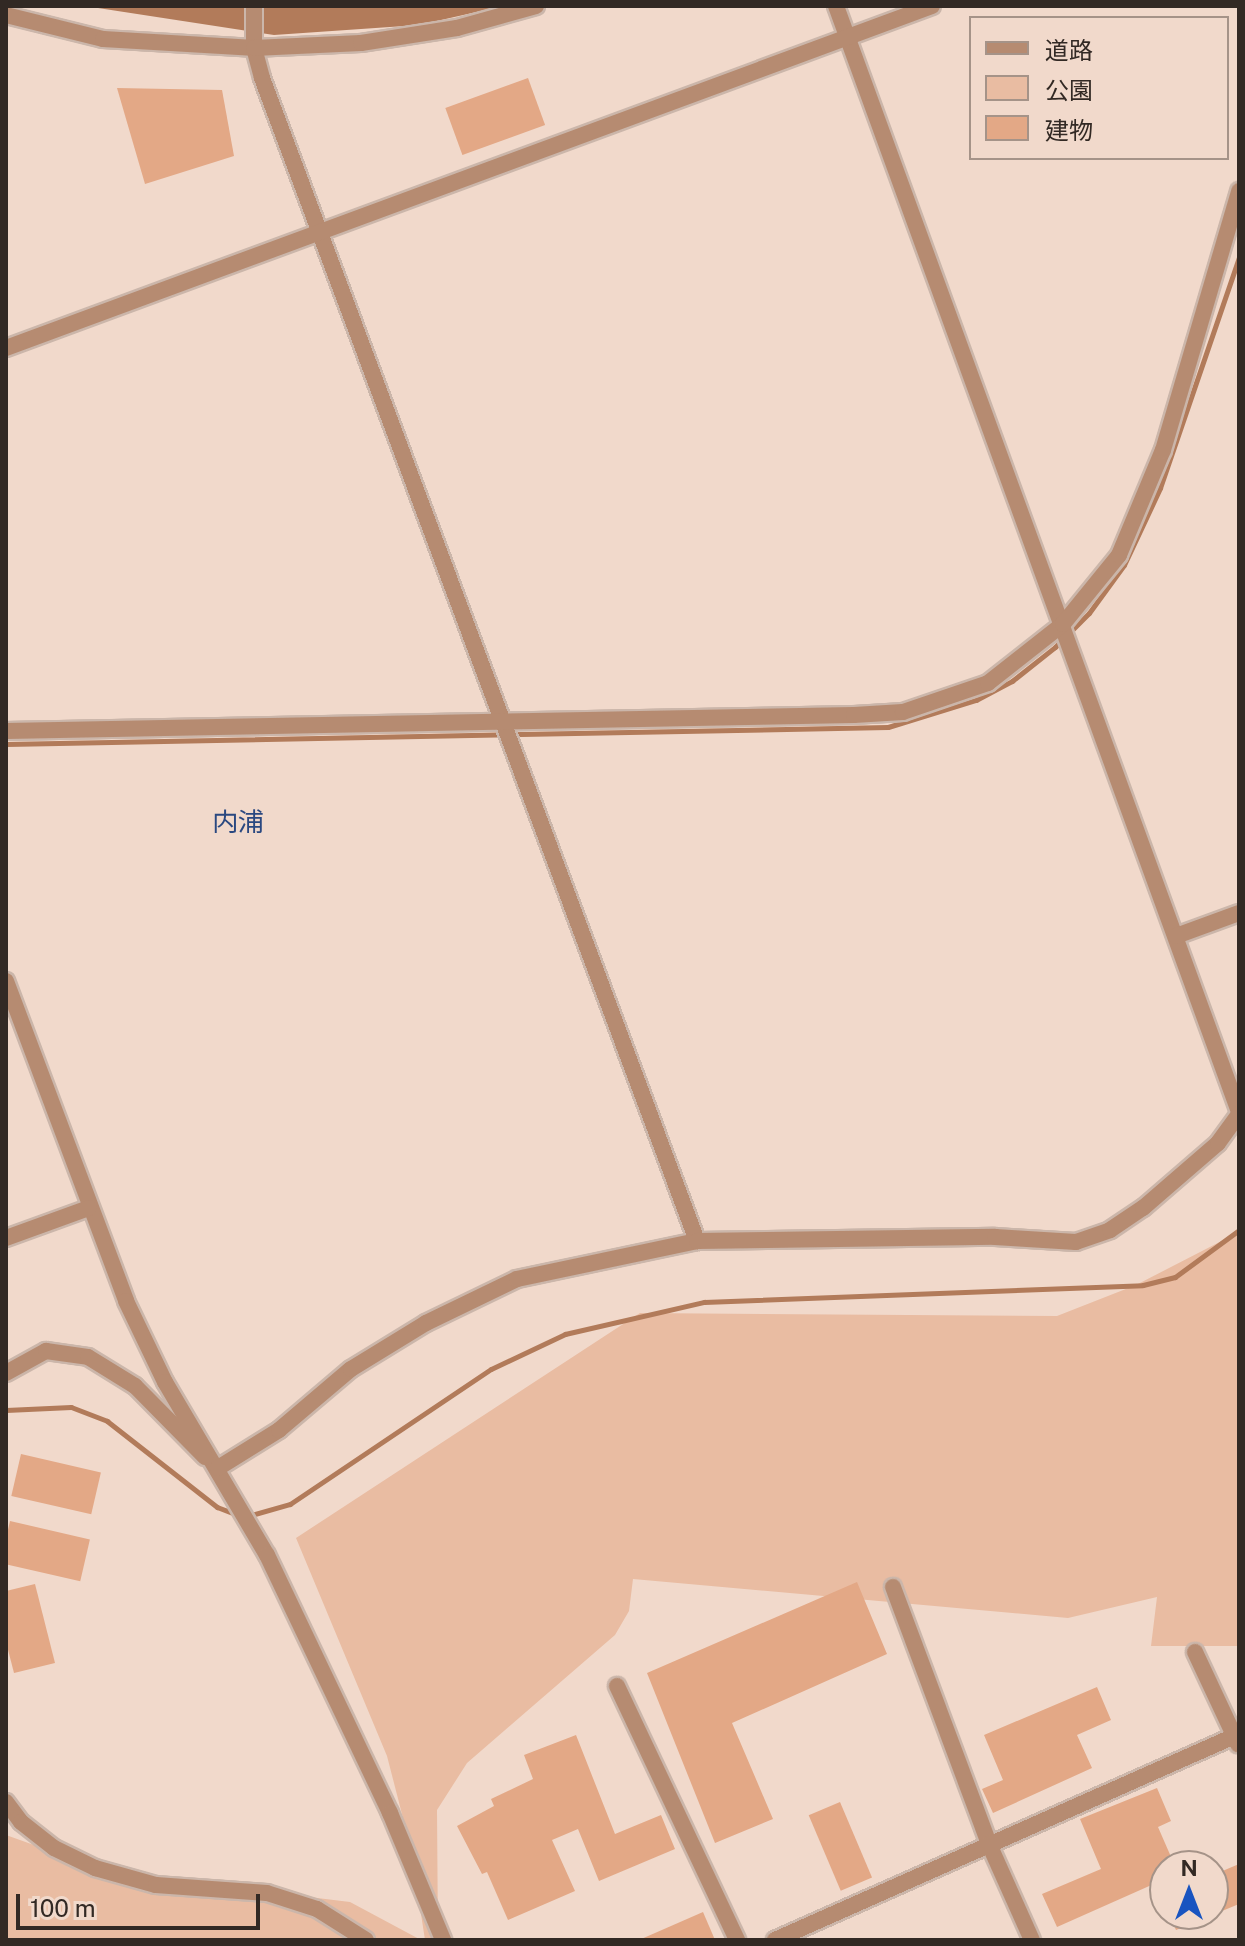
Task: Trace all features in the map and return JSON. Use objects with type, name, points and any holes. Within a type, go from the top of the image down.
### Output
[{"type":"street","points":[[254,6],[254,48],[697,1241]]},
{"type":"street","points":[[6,15],[103,39],[254,48],[361,43],[457,28],[536,6]]},
{"type":"street","points":[[218,1468],[279,1430],[351,1369],[466,1302],[517,1279],[697,1241],[995,1237],[1076,1242],[1110,1230],[1143,1208],[1218,1143],[1239,1113],[836,6]]},
{"type":"street","points":[[6,348],[932,6]]},
{"type":"street","points":[[6,731],[737,720],[903,712],[988,683],[1063,625],[1119,555],[1163,450],[1239,191]]},
{"type":"street","points":[[1176,936],[1239,913]]},
{"type":"street","points":[[6,981],[89,1208],[165,1382],[218,1468],[274,1569],[390,1813],[443,1940]]},
{"type":"street","points":[[6,1238],[89,1208]]},
{"type":"street","points":[[6,1373],[46,1351],[88,1357],[135,1386],[218,1468]]},
{"type":"street","points":[[893,1587],[989,1844],[1032,1940]]},
{"type":"street","points":[[775,1940],[989,1844],[1237,1739],[1195,1652]]},
{"type":"street","points":[[617,1686],[737,1940]]},
{"type":"street","points":[[6,1802],[21,1822],[54,1848],[95,1868],[156,1885],[267,1893],[317,1909],[366,1940]]},
{"type":"green space","points":[[1239,1232],[1239,1646],[1151,1646],[1157,1597],[1068,1618],[633,1579],[629,1611],[615,1635],[467,1763],[437,1810],[438,1940],[425,1940],[411,1849],[387,1756],[296,1538],[640,1313],[1057,1316],[1136,1285]]},
{"type":"green space","points":[[6,1835],[112,1873],[350,1902],[421,1940],[6,1940]]},
{"type":"shaded area","points":[[85,6],[503,6],[419,25],[274,35]]},
{"type":"building","points":[[528,78],[545,125],[462,155],[445,108]]},
{"type":"building","points":[[117,88],[222,90],[234,156],[145,184]]},
{"type":"building","points":[[21,1454],[101,1472],[91,1514],[11,1496]]},
{"type":"building","points":[[10,1521],[90,1539],[80,1581],[6,1564]]},
{"type":"building","points":[[857,1582],[887,1654],[732,1723],[773,1819],[715,1843],[647,1673]]},
{"type":"building","points":[[35,1584],[55,1663],[14,1673],[6,1642],[6,1591]]},
{"type":"building","points":[[1097,1687],[1111,1720],[1077,1735],[1092,1768],[993,1813],[982,1789],[1003,1780],[984,1735]]},
{"type":"building","points":[[576,1735],[615,1834],[661,1815],[675,1849],[599,1881],[578,1829],[552,1840],[575,1891],[508,1920],[487,1872],[482,1874],[457,1826],[494,1806],[491,1799],[533,1779],[524,1755]]},
{"type":"building","points":[[1157,1788],[1171,1821],[1158,1827],[1168,1850],[1149,1850],[1149,1886],[1057,1927],[1042,1894],[1101,1869],[1080,1819]]},
{"type":"building","points":[[840,1802],[872,1877],[841,1891],[809,1815]]},
{"type":"building","points":[[1239,1864],[1239,1904],[1229,1908],[1229,1868]]},
{"type":"building","points":[[703,1912],[715,1940],[639,1940]]},
{"type":"waterway","points":[[6,744],[888,727],[976,700],[1012,681],[1055,647],[1089,613],[1124,565],[1160,488],[1239,257]]},
{"type":"waterway","points":[[248,1516],[290,1504],[491,1369],[565,1334],[704,1302],[1143,1285],[1175,1277],[1239,1230]]},
{"type":"waterway","points":[[6,1410],[71,1407],[107,1421],[217,1507],[238,1515]]},
{"type":"district","name":"内浦","points":[[238,822]]}]
